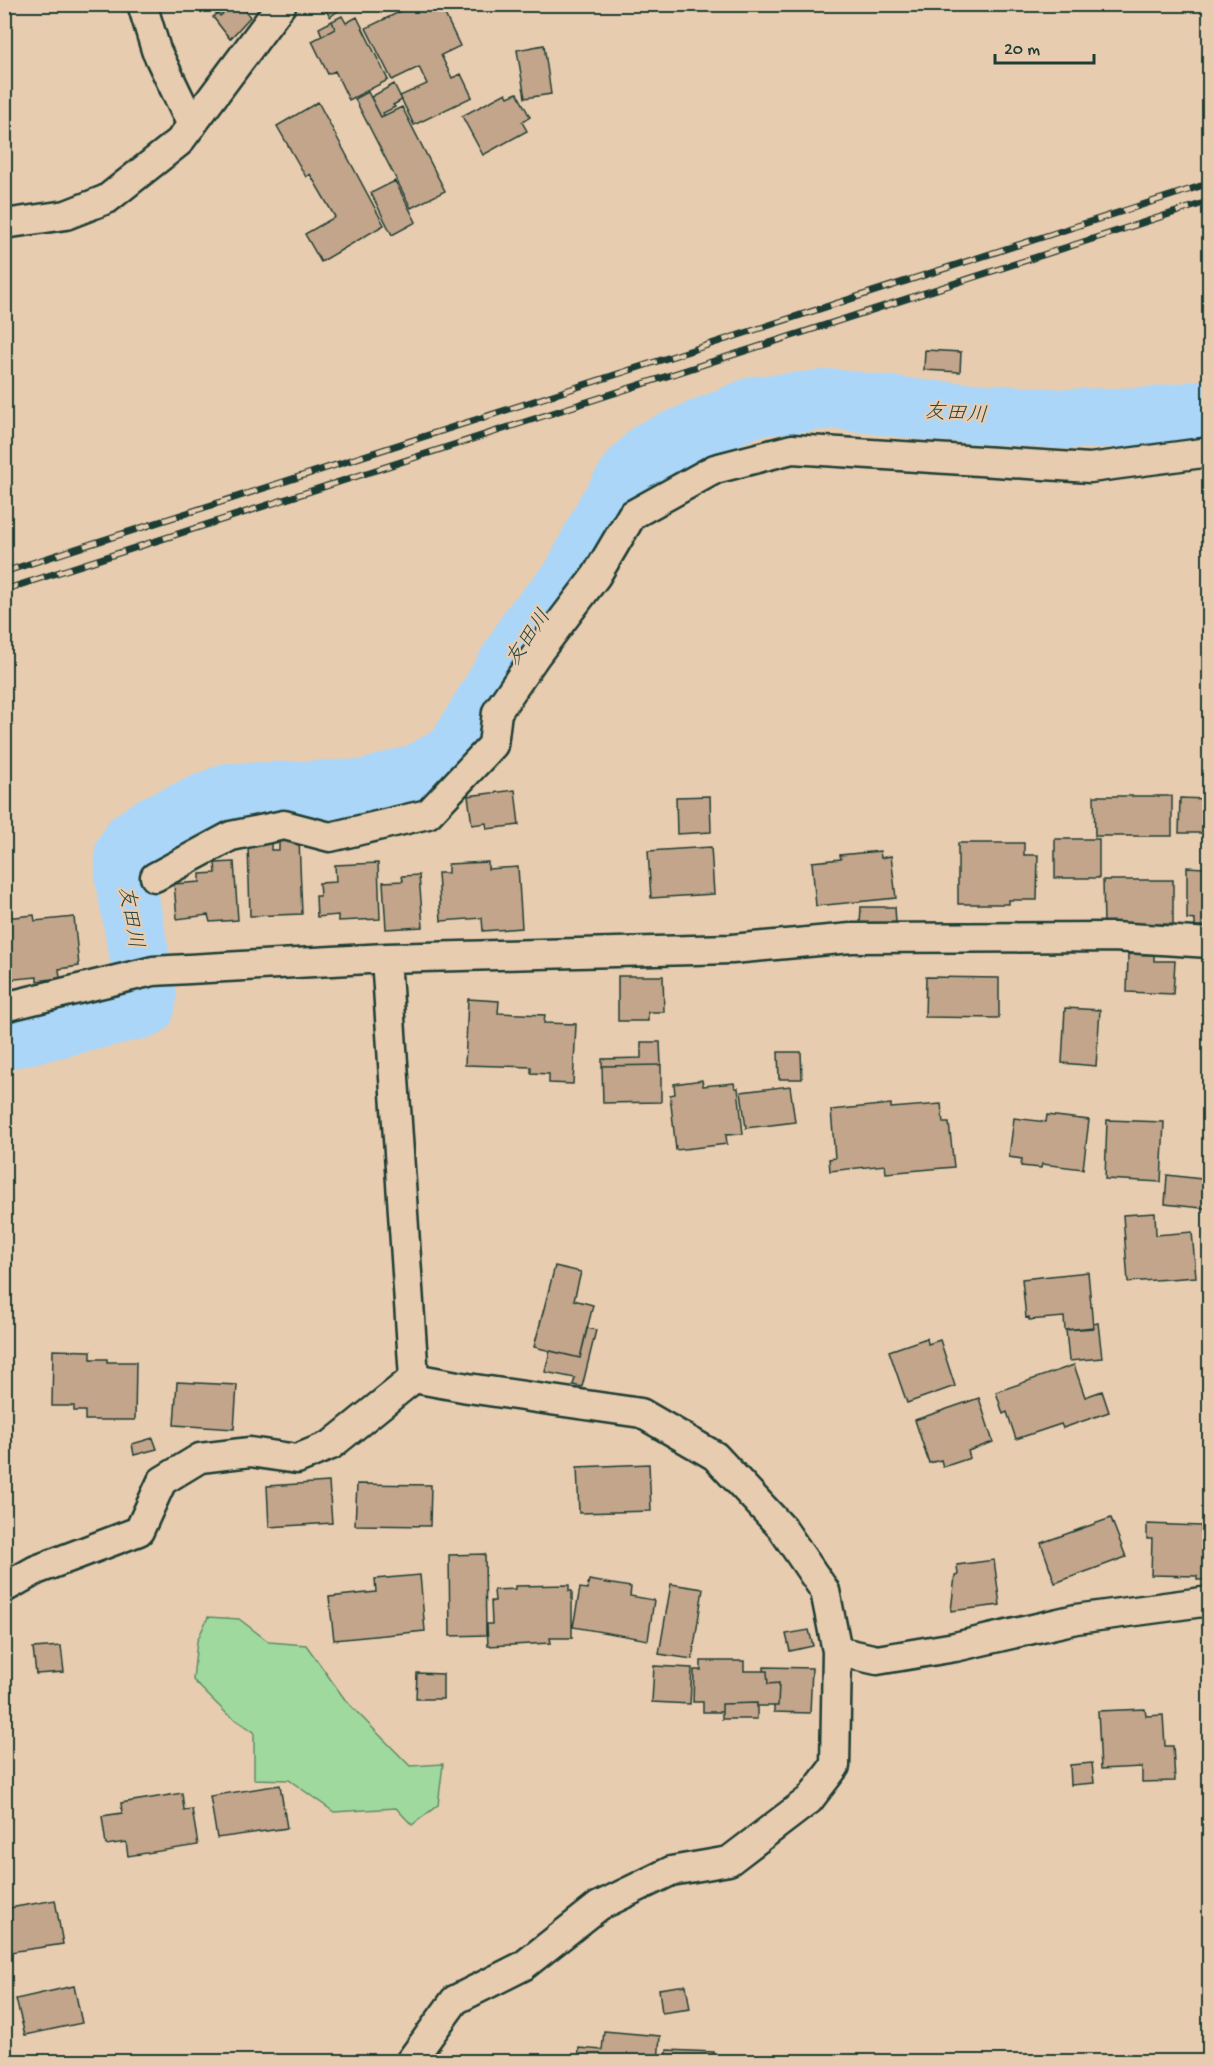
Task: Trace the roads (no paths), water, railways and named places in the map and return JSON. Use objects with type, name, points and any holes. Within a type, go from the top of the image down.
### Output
[{"type":"street","points":[[142,4],[156,50],[192,125]]},
{"type":"street","points":[[4,224],[66,215],[107,199],[179,142],[282,4]]},
{"type":"street","points":[[155,877],[231,836],[284,825],[330,837],[428,814],[493,745],[497,712],[536,655],[596,576],[632,515],[715,470],[792,449],[1090,468],[1209,452]]},
{"type":"street","points":[[4,1007],[143,974],[386,958],[732,950],[851,938],[1113,937],[1209,942]]},
{"type":"street","points":[[386,958],[414,1378]]},
{"type":"street","points":[[4,1588],[36,1570],[140,1531],[162,1481],[200,1458],[250,1452],[297,1459],[331,1445],[414,1378],[641,1413],[715,1456],[782,1528],[825,1591],[837,1651],[835,1766],[809,1800],[729,1861],[671,1871],[599,1905],[523,1966],[455,2000],[410,2061]]},
{"type":"street","points":[[837,1651],[877,1660],[955,1647],[1076,1618],[1209,1601]]},
{"type":"waterway","name":"友田川","points":[[4,1040],[145,1008],[147,996],[125,879],[125,852],[132,840],[154,825],[228,793],[367,789],[417,774],[455,753],[531,625],[571,580],[607,509],[631,472],[652,450],[755,406],[835,399],[923,410],[1067,419],[1153,417],[1210,409]]},
{"type":"railway","points":[[4,572],[1210,183]]},
{"type":"railway","points":[[4,590],[1210,201]]}]
